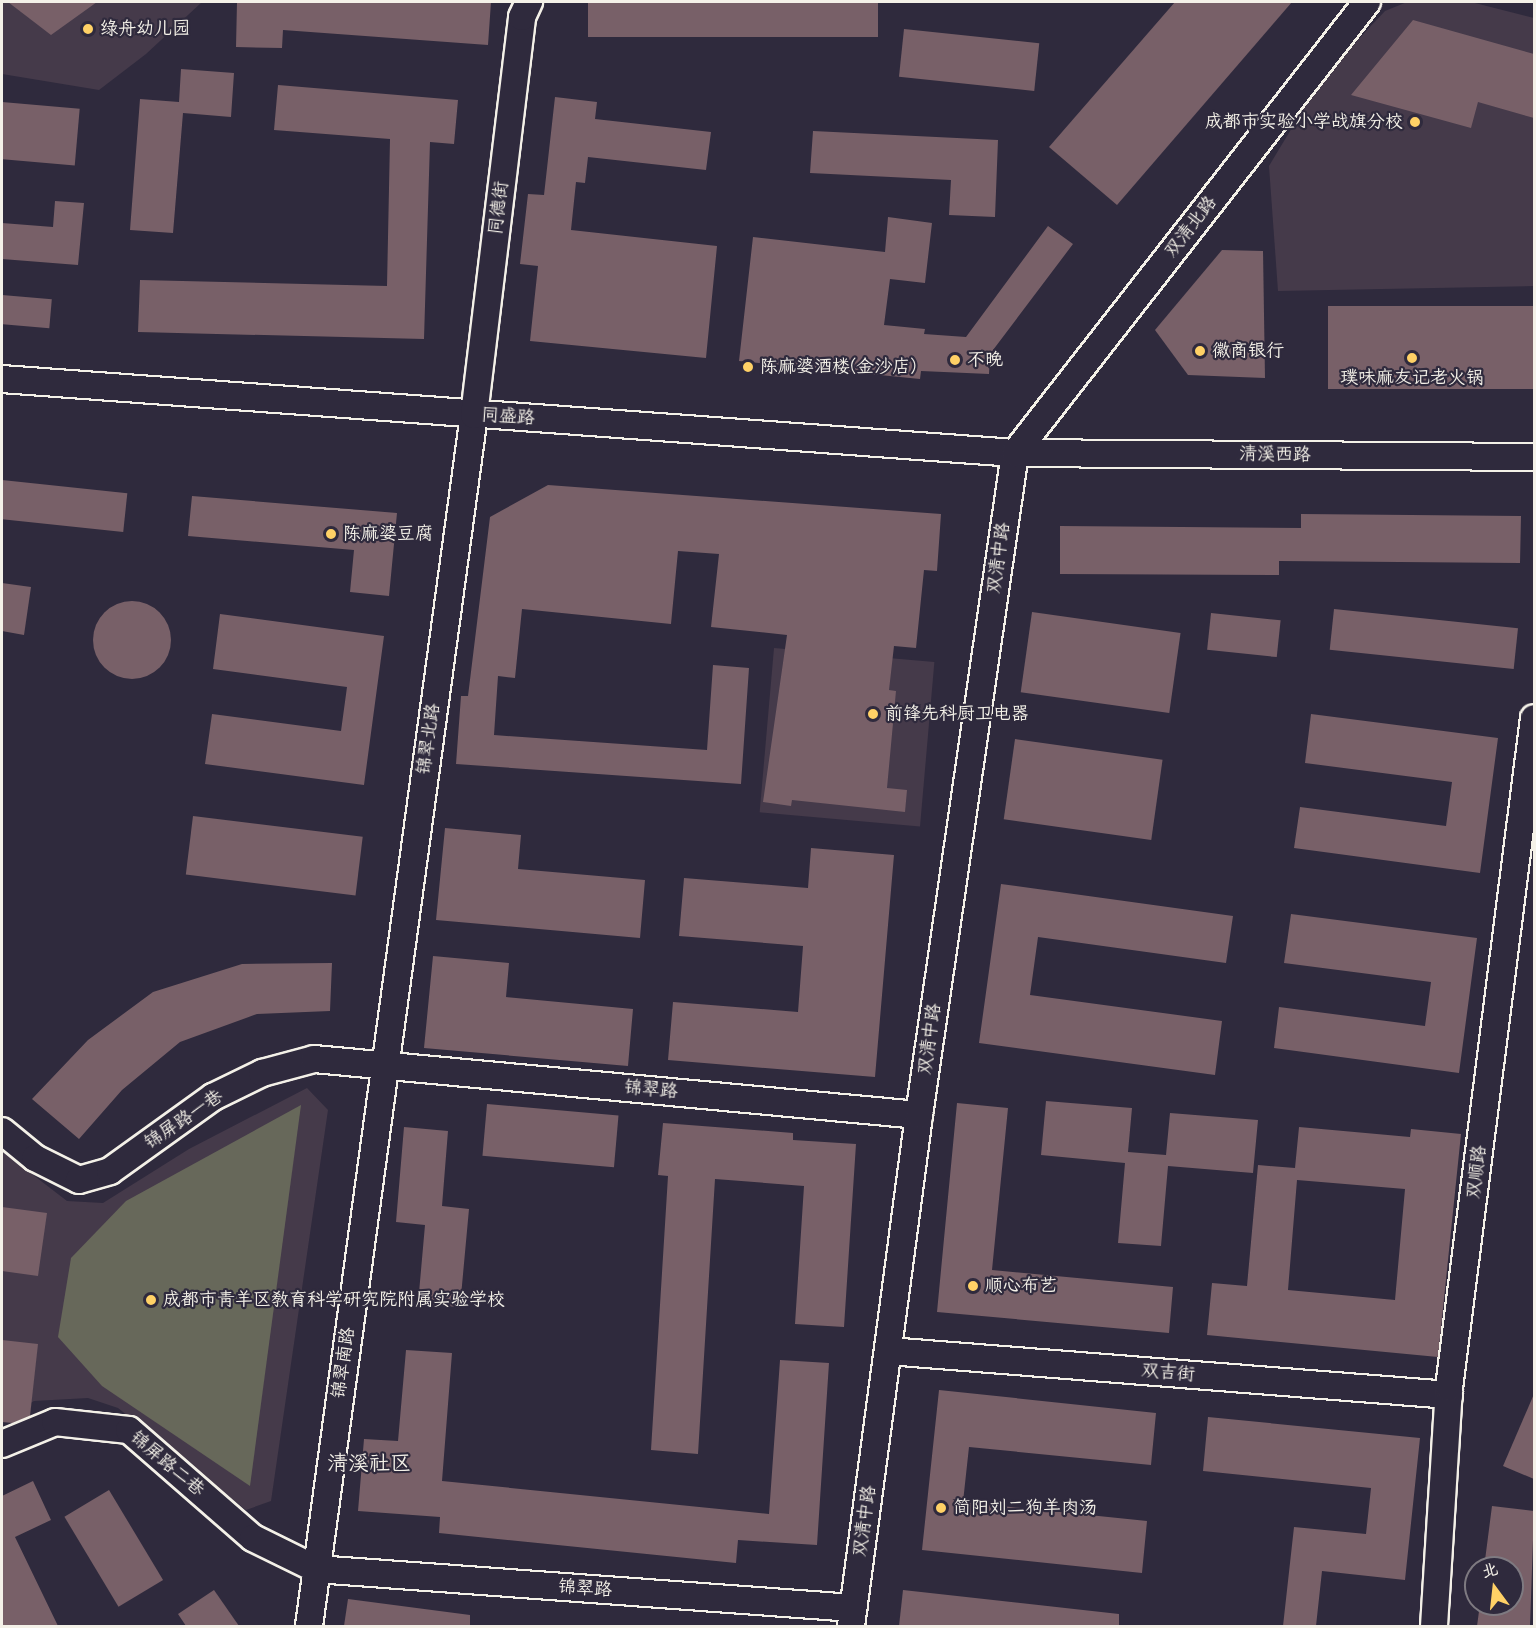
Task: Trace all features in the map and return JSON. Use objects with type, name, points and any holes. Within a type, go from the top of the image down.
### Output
[{"type":"street","name":"同德街","points":[[474,415],[522,16],[529,2]]},
{"type":"street","name":"双清北路","points":[[1015,453],[1367,2]]},
{"type":"street","name":"同盛路","points":[[2,379],[1015,453]]},
{"type":"street","name":"锦翠北路","points":[[384,1064],[474,415]]},
{"type":"street","name":"清溪西路","points":[[1015,453],[1534,457]]},
{"type":"street","name":"双清中路","points":[[852,1617],[919,1115],[1015,453]]},
{"type":"street","name":"双顺路","points":[[1434,1626],[1449,1395],[1534,718]]},
{"type":"street","name":"锦屏路一巷","points":[[2,1131],[35,1158],[79,1180],[110,1171],[213,1097],[262,1073],[314,1059],[384,1064]]},
{"type":"street","name":"锦翠路","points":[[384,1064],[919,1115]]},
{"type":"street","name":"锦翠南路","points":[[309,1626],[384,1064]]},
{"type":"street","name":"双吉街","points":[[888,1351],[1449,1395]]},
{"type":"street","name":"锦屏路二巷","points":[[2,1444],[55,1422],[129,1430],[254,1538],[316,1569]]},
{"type":"street","name":"锦翠路","points":[[316,1569],[852,1617]]},
{"type":"shaded area","name":"绿舟幼儿园","points":[[2,2],[202,2],[146,54],[99,90],[2,74]]},
{"type":"shaded area","name":"成都市实验小学战旗分校","points":[[1407,2],[1471,2],[1534,18],[1534,286],[1278,291],[1269,166],[1322,78],[1385,11]]},
{"type":"shaded area","points":[[774,648],[934,662],[920,826],[760,812]]},
{"type":"shaded area","name":"成都市青羊区教育科学研究院附属实验学校","points":[[307,1088],[328,1110],[271,1501],[246,1510],[118,1408],[88,1398],[34,1401],[2,1419],[2,1151],[67,1201],[103,1203],[189,1149]]},
{"type":"green space","name":"成都市青羊区教育科学研究院附属实验学校","points":[[301,1105],[250,1486],[102,1386],[58,1337],[71,1258],[126,1201]]},
{"type":"building","points":[[8,2],[97,2],[51,35]]},
{"type":"building","points":[[237,2],[491,2],[488,45],[283,30],[282,48],[236,47]]},
{"type":"building","points":[[588,2],[878,2],[878,37],[588,37]]},
{"type":"building","points":[[1175,2],[1292,2],[1117,205],[1049,147]]},
{"type":"building","points":[[1413,20],[1534,54],[1534,118],[1478,102],[1471,128],[1351,95]]},
{"type":"building","points":[[904,29],[1039,43],[1034,91],[899,77]]},
{"type":"building","points":[[181,69],[234,73],[231,117],[183,113],[173,233],[130,230],[140,99],[179,102]]},
{"type":"building","points":[[278,85],[458,100],[454,144],[430,142],[424,339],[138,332],[140,280],[387,286],[390,139],[274,130]]},
{"type":"building","points":[[555,97],[597,102],[595,119],[711,132],[706,170],[588,157],[585,183],[576,182],[571,230],[717,246],[706,358],[530,341],[538,266],[520,264],[528,194],[544,195]]},
{"type":"building","points":[[2,102],[80,109],[75,166],[2,159]]},
{"type":"building","points":[[813,131],[998,140],[995,217],[949,215],[951,180],[810,173]]},
{"type":"building","points":[[55,201],[84,203],[78,265],[2,259],[2,223],[53,227]]},
{"type":"building","points":[[888,217],[932,223],[925,283],[890,279],[884,325],[925,329],[924,334],[966,337],[1048,226],[1073,244],[990,354],[989,374],[921,371],[920,379],[739,361],[753,237],[885,252]]},
{"type":"building","points":[[1222,250],[1263,251],[1265,378],[1188,375],[1155,330]]},
{"type":"building","points":[[2,295],[52,299],[49,328],[2,324]]},
{"type":"building","points":[[1328,306],[1534,306],[1534,389],[1328,389]]},
{"type":"building","points":[[2,480],[127,493],[123,532],[2,519]]},
{"type":"building","points":[[548,485],[941,514],[937,571],[924,570],[916,648],[894,646],[889,690],[896,691],[887,788],[907,790],[905,812],[792,800],[791,806],[763,802],[787,635],[711,627],[719,554],[678,551],[671,624],[522,609],[515,678],[498,676],[494,735],[707,750],[713,665],[749,668],[741,784],[456,764],[461,696],[468,696],[490,517]]},
{"type":"building","points":[[192,496],[397,513],[389,596],[350,592],[354,550],[188,536]]},
{"type":"building","points":[[1301,514],[1521,516],[1520,563],[1279,561],[1279,575],[1060,574],[1060,526],[1301,528]]},
{"type":"building","points":[[2,583],[31,587],[24,635],[2,631]]},
{"type":"building","points":[[132,601],[147,604],[160,612],[168,625],[171,640],[168,655],[160,668],[147,676],[132,679],[117,676],[104,668],[96,655],[93,640],[96,625],[104,612],[117,604]]},
{"type":"building","points":[[1334,609],[1518,628],[1514,669],[1330,650]]},
{"type":"building","points":[[1032,612],[1181,633],[1169,713],[1021,692]]},
{"type":"building","points":[[1211,613],[1281,620],[1277,657],[1207,650]]},
{"type":"building","points":[[220,614],[384,636],[364,785],[205,764],[212,714],[341,731],[347,687],[213,669]]},
{"type":"building","points":[[1311,714],[1498,738],[1480,873],[1294,848],[1300,807],[1446,826],[1452,782],[1305,763]]},
{"type":"building","points":[[1015,739],[1163,760],[1151,840],[1004,819]]},
{"type":"building","points":[[193,816],[363,837],[356,895],[186,875]]},
{"type":"building","points":[[445,828],[521,835],[518,869],[645,880],[640,938],[436,920]]},
{"type":"building","points":[[811,848],[894,855],[875,1077],[668,1060],[673,1002],[798,1012],[803,946],[679,936],[684,878],[808,888]]},
{"type":"building","points":[[1001,884],[1233,916],[1226,963],[1038,937],[1030,995],[1222,1021],[1215,1075],[979,1043]]},
{"type":"building","points":[[1291,914],[1477,938],[1459,1073],[1274,1048],[1279,1007],[1425,1026],[1431,982],[1284,963]]},
{"type":"building","points":[[433,956],[509,963],[506,997],[633,1009],[628,1066],[424,1048]]},
{"type":"building","points":[[332,963],[330,1011],[257,1014],[180,1042],[122,1090],[79,1139],[32,1099],[88,1040],[153,992],[242,964]]},
{"type":"building","points":[[1046,1101],[1132,1108],[1128,1152],[1166,1155],[1170,1113],[1258,1120],[1253,1173],[1168,1166],[1161,1246],[1118,1243],[1125,1163],[1041,1155]]},
{"type":"building","points":[[957,1103],[1008,1108],[992,1270],[1173,1287],[1169,1333],[937,1312]]},
{"type":"building","points":[[487,1104],[618,1116],[614,1167],[482,1156]]},
{"type":"building","points":[[663,1123],[793,1133],[793,1140],[856,1144],[844,1327],[795,1324],[804,1186],[715,1179],[698,1454],[651,1450],[668,1176],[658,1175]]},
{"type":"building","points":[[404,1127],[448,1131],[442,1206],[469,1209],[460,1307],[418,1304],[425,1225],[396,1222]]},
{"type":"building","points":[[1299,1127],[1410,1137],[1411,1129],[1461,1134],[1438,1357],[1207,1335],[1212,1283],[1247,1286],[1258,1165],[1295,1168]],"holes":[[[1297,1180],[1405,1189],[1395,1300],[1288,1290]]]},
{"type":"building","points":[[2,1207],[47,1213],[38,1276],[2,1271]]},
{"type":"building","points":[[2,1340],[38,1344],[30,1416],[13,1423],[2,1422]]},
{"type":"building","points":[[406,1350],[452,1353],[442,1481],[769,1514],[780,1360],[829,1363],[817,1545],[738,1540],[736,1563],[439,1533],[440,1517],[358,1511],[364,1439],[398,1441]]},
{"type":"building","points":[[939,1390],[1156,1413],[1151,1465],[969,1447],[963,1502],[1147,1521],[1142,1573],[922,1550]]},
{"type":"building","points":[[1534,1394],[1534,1479],[1503,1466]]},
{"type":"building","points":[[1208,1417],[1420,1438],[1405,1580],[1322,1571],[1316,1626],[1283,1626],[1294,1527],[1366,1534],[1371,1488],[1203,1471]]},
{"type":"building","points":[[33,1481],[51,1520],[15,1537],[58,1626],[2,1626],[2,1496]]},
{"type":"building","points":[[109,1490],[163,1580],[119,1607],[64,1517]]},
{"type":"building","points":[[1492,1506],[1534,1511],[1530,1626],[1477,1626],[1478,1616],[1524,1616],[1524,1556],[1486,1556]]},
{"type":"building","points":[[214,1590],[239,1626],[186,1626],[178,1614]]},
{"type":"building","points":[[903,1590],[1119,1614],[1119,1626],[899,1626]]},
{"type":"building","points":[[348,1599],[470,1615],[470,1626],[344,1626]]},
{"type":"place","name":"绿舟幼儿园","points":[[88,29]]},
{"type":"place","name":"成都市实验小学战旗分校","points":[[1415,122]]},
{"type":"place","name":"徽商银行","points":[[1200,351]]},
{"type":"place","name":"璞味麻友记老火锅","points":[[1412,358]]},
{"type":"place","name":"不晚","points":[[955,360]]},
{"type":"place","name":"陈麻婆酒楼(金沙店)","points":[[748,367]]},
{"type":"place","name":"陈麻婆豆腐","points":[[331,534]]},
{"type":"place","name":"前锋先科厨卫电器","points":[[873,714]]},
{"type":"place","name":"顺心布艺","points":[[973,1286]]},
{"type":"place","name":"成都市青羊区教育科学研究院附属实验学校","points":[[151,1300]]},
{"type":"place","name":"简阳刘二狗羊肉汤","points":[[941,1508]]},
{"type":"district","name":"清溪社区","points":[[369,1463]]}]
